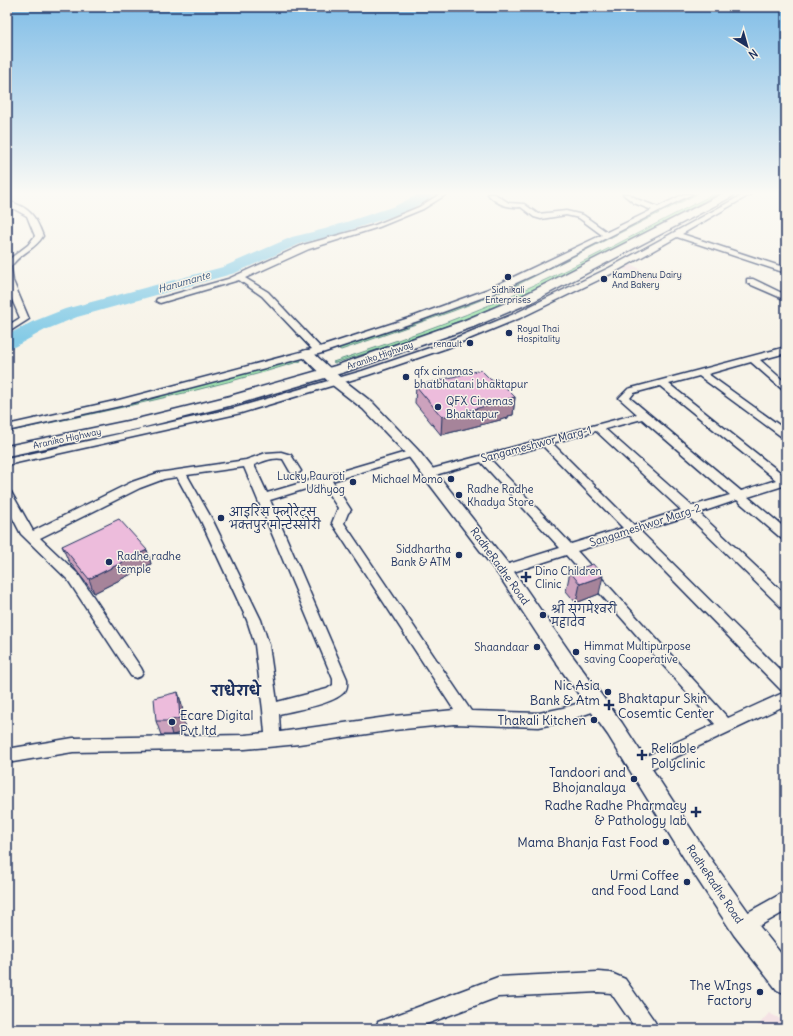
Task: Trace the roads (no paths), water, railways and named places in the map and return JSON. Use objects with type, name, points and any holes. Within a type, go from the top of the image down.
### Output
[{"type":"highway","name":"Araniko Highway","points":[[7,451],[130,425],[205,407],[514,293],[613,242]]},
{"type":"highway","name":"Araniko Highway","points":[[7,439],[183,401],[468,324],[527,299],[636,242]]},
{"type":"main road","name":"RadheRadhe Road","points":[[321,364],[368,406],[413,453],[446,493],[504,570],[640,767],[700,863],[743,926],[786,980]]},
{"type":"street","points":[[7,330],[25,319],[12,288],[7,269],[12,259],[36,242]]},
{"type":"street","points":[[160,301],[240,277],[306,247],[324,242]]},
{"type":"street","points":[[7,462],[222,414],[321,364],[418,318],[489,292],[592,242]]},
{"type":"street","points":[[7,428],[120,403],[321,364],[444,346],[517,316],[612,270],[661,242]]},
{"type":"street","points":[[701,242],[786,271]]},
{"type":"street","points":[[240,277],[265,294],[321,364]]},
{"type":"street","points":[[750,281],[786,298]]},
{"type":"street","points":[[7,322],[20,322]]},
{"type":"street","points":[[786,350],[631,391],[624,398],[786,536]]},
{"type":"street","points":[[753,359],[786,387]]},
{"type":"street","points":[[701,373],[786,435]]},
{"type":"street","points":[[662,383],[785,482]]},
{"type":"street","name":"Sangameshwor Marg-1","points":[[428,473],[645,415]]},
{"type":"street","points":[[598,428],[690,511],[786,603]]},
{"type":"street","points":[[545,442],[786,686]]},
{"type":"street","points":[[263,498],[413,453]]},
{"type":"street","points":[[31,537],[123,490],[162,476],[248,463],[266,456],[281,455],[287,457],[295,472]]},
{"type":"street","points":[[483,458],[726,726]]},
{"type":"street","points":[[248,463],[340,679],[340,687],[332,694],[271,710]]},
{"type":"street","points":[[180,473],[208,521],[254,620],[262,645],[271,710],[273,740]]},
{"type":"street","points":[[325,479],[345,510],[342,510],[338,523],[464,713],[454,717]]},
{"type":"street","name":"Sangameshwor Marg-2","points":[[504,570],[785,482]]},
{"type":"street","points":[[7,495],[25,531],[73,577],[136,672]]},
{"type":"street","points":[[640,767],[786,698]]},
{"type":"street","points":[[7,756],[73,745],[245,742],[273,740],[394,723],[454,717],[539,720],[563,715],[596,704]]},
{"type":"street","points":[[743,926],[786,900]]},
{"type":"street","points":[[385,1029],[498,987],[598,982],[611,983],[618,986],[648,1029]]},
{"type":"waterway","name":"Hanumante","points":[[7,343],[54,319],[229,270],[292,242]]},
{"type":"place","name":"Sidhikali Enterprises","points":[[508,277]]},
{"type":"place","name":"KamDhenu Dairy And Bakery","points":[[604,279]]},
{"type":"place","name":"Royal Thai Hospitality","points":[[509,333]]},
{"type":"place","name":"renault","points":[[470,343]]},
{"type":"place","name":"qfx cinamas bhatbhatani bhaktapur","points":[[406,377]]},
{"type":"place","name":"QFX Cinemas Bhaktapur","points":[[438,407]]},
{"type":"place","name":"Michael Momo","points":[[451,479]]},
{"type":"place","name":"Lucky Pauroti Udhyog","points":[[353,482]]},
{"type":"place","name":"Radhe Radhe Khadya Store","points":[[459,495]]},
{"type":"place","name":"आइरिस फ्लोरेट्स भक्तपुर मोन्टेस्सोरी","points":[[221,518]]},
{"type":"place","name":"Siddhartha Bank & ATM","points":[[459,555]]},
{"type":"place","name":"Radhe radhe temple","points":[[109,562]]},
{"type":"place","name":"Dino Children Clinic","points":[[526,577]]},
{"type":"place","name":"श्री संगमेश्वरी महादेव","points":[[543,615]]},
{"type":"place","name":"Shaandaar","points":[[537,647]]},
{"type":"place","name":"Himmat Multipurpose saving Cooperative","points":[[576,652]]},
{"type":"place","name":"Nic Asia Bank & Atm","points":[[608,692]]},
{"type":"place","name":"Bhaktapur Skin Cosemtic Center","points":[[609,705]]},
{"type":"place","name":"Thakali Kitchen","points":[[594,720]]},
{"type":"place","name":"Ecare Digital Pvt ltd","points":[[172,722]]},
{"type":"place","name":"Reliable Polyclinic","points":[[642,755]]},
{"type":"place","name":"Tandoori and Bhojanalaya","points":[[634,779]]},
{"type":"place","name":"Radhe Radhe Pharmacy & Pathology lab","points":[[696,812]]},
{"type":"place","name":"Mama Bhanja Fast Food","points":[[666,842]]},
{"type":"place","name":"Urmi Coffee and Food Land","points":[[687,882]]},
{"type":"place","name":"The WIngs Factory","points":[[760,992]]},
{"type":"district","name":"राधेराधे","points":[[236,691]]}]
